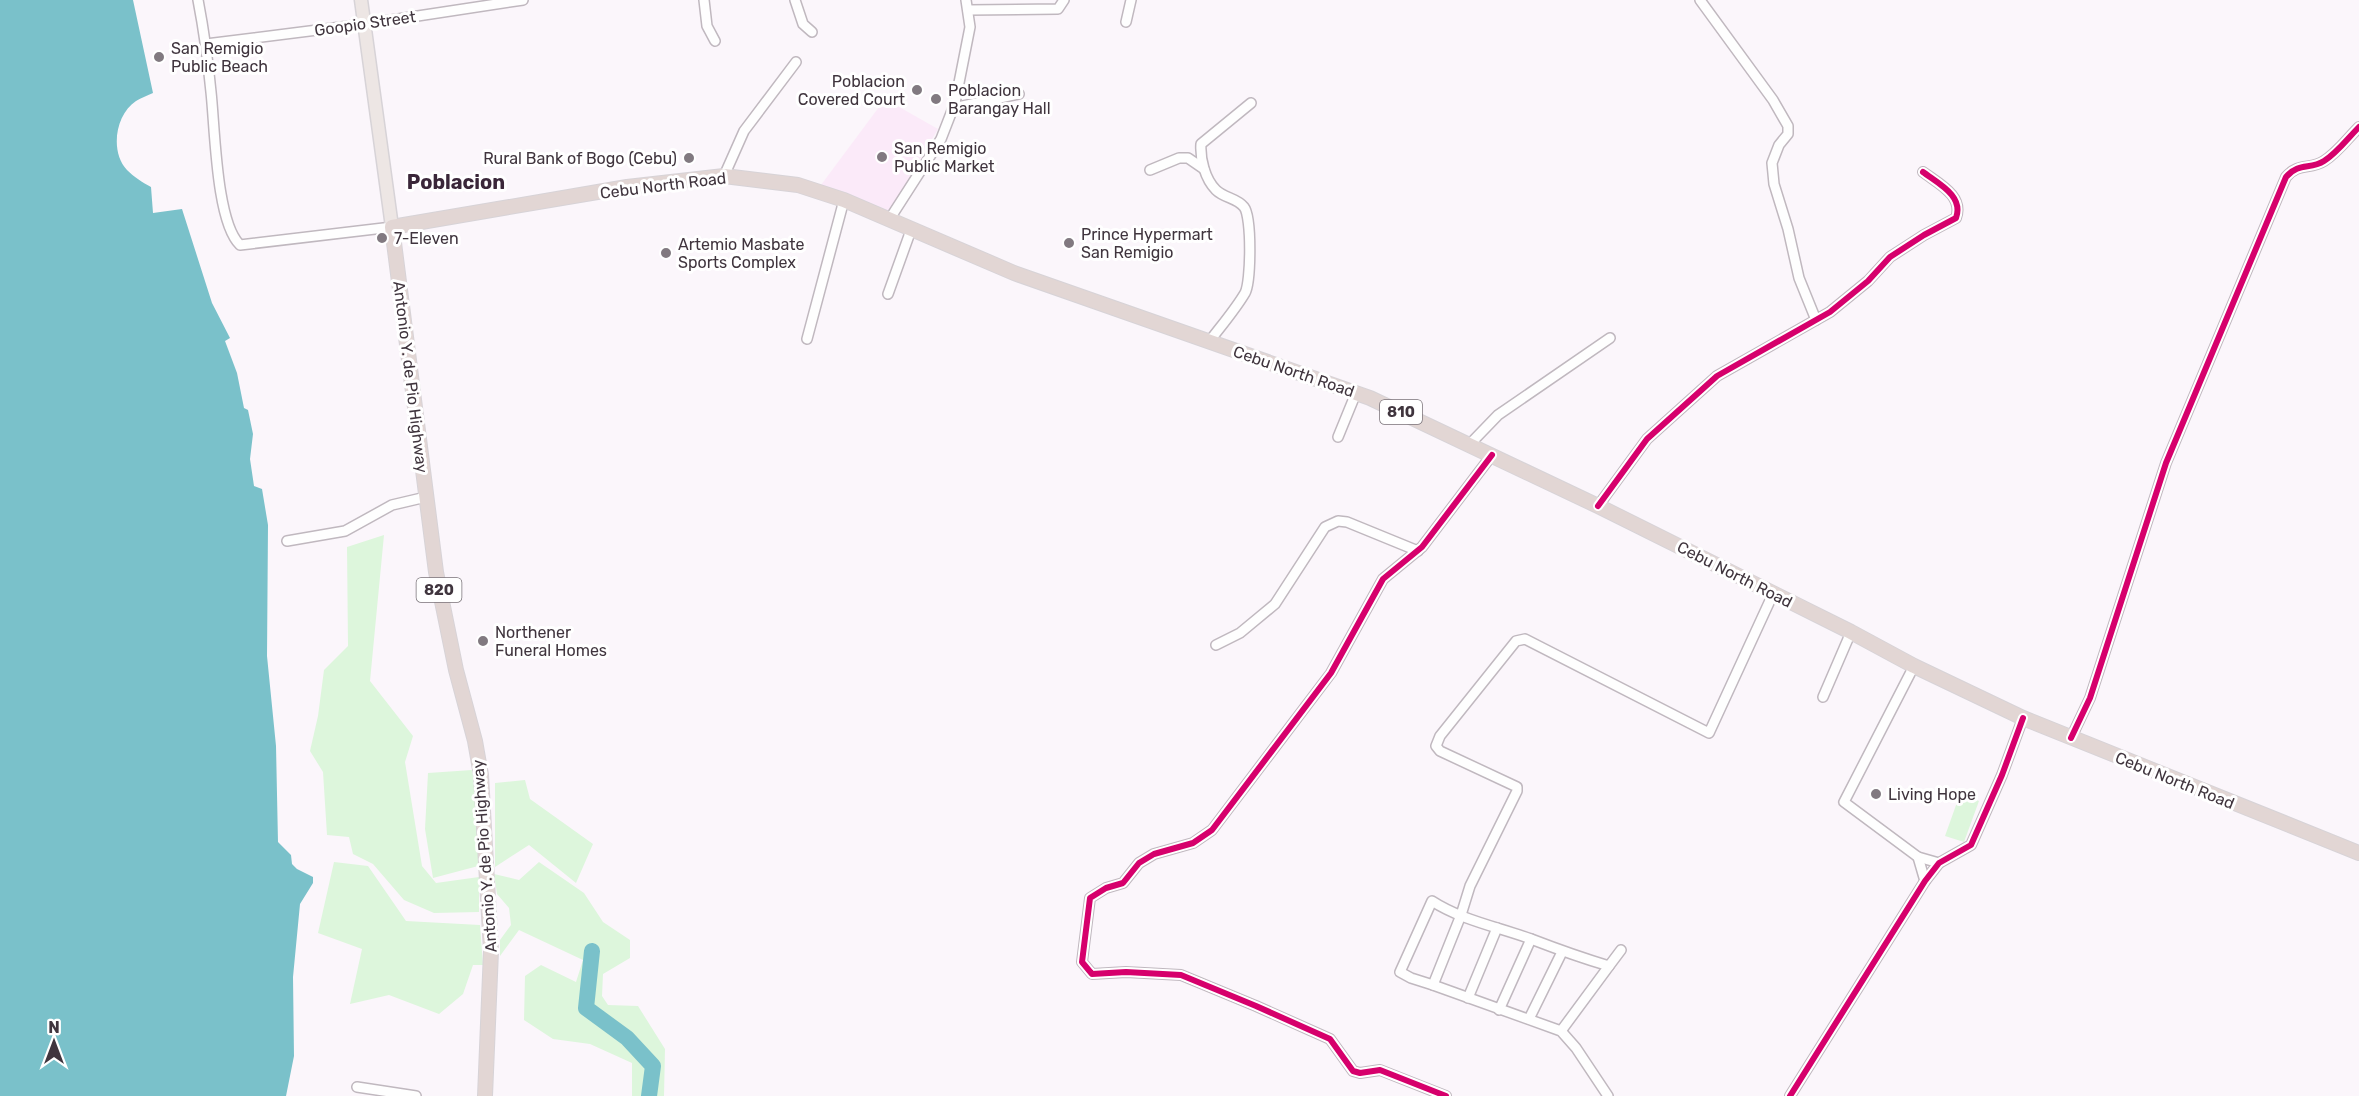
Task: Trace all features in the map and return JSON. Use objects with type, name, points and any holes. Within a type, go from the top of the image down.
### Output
[{"type":"highway","name":"Cebu North Road","points":[[392,227],[627,187],[724,176],[798,185],[844,200],[1014,273],[1370,398],[1598,506],[1851,632],[1914,666],[2023,718],[2359,853]]},
{"type":"highway","name":"Antonio Y. de Pio Highway","points":[[392,227],[436,572],[481,775],[492,962],[485,1096]]},
{"type":"main road","points":[[361,0],[392,227]]},
{"type":"street","points":[[198,0],[206,44],[219,181],[232,237],[240,245],[392,227]]},
{"type":"street","name":"Goopio Street","points":[[206,44],[364,24],[523,0]]},
{"type":"street","points":[[704,0],[707,26],[715,41]]},
{"type":"street","points":[[795,0],[803,24],[812,32]]},
{"type":"street","points":[[889,220],[941,139],[953,108],[970,27],[966,0]]},
{"type":"street","points":[[968,10],[1058,9],[1064,0]]},
{"type":"street","points":[[1126,22],[1131,0]]},
{"type":"street","points":[[1700,0],[1760,81],[1788,126],[1788,134],[1779,145],[1772,163],[1774,184],[1788,229],[1799,278],[1816,320]]},
{"type":"street","points":[[724,176],[744,131],[796,62]]},
{"type":"street","points":[[953,108],[1019,94]]},
{"type":"street","points":[[1209,342],[1246,291],[1249,252],[1245,208],[1234,199],[1216,191],[1204,169],[1200,156],[1201,144],[1251,103]]},
{"type":"street","points":[[2071,738],[2090,698],[2166,463],[2286,177],[2293,169],[2318,164],[2327,159],[2359,127]]},
{"type":"street","points":[[1150,170],[1179,158],[1188,158],[1204,169]]},
{"type":"street","points":[[1598,506],[1647,439],[1717,376],[1844,302],[1890,257],[1924,235],[1956,219],[1959,211],[1957,201],[1948,190],[1923,172]]},
{"type":"street","points":[[807,339],[844,200]]},
{"type":"street","points":[[888,294],[911,230]]},
{"type":"street","points":[[1470,444],[1498,415],[1610,338]]},
{"type":"street","points":[[1338,437],[1356,393]]},
{"type":"street","points":[[1446,1096],[1380,1070],[1360,1073],[1353,1071],[1330,1039],[1181,975],[1126,972],[1092,974],[1082,962],[1090,898],[1106,888],[1124,883],[1139,863],[1154,854],[1193,843],[1212,830],[1331,673],[1383,579],[1418,551],[1491,454]]},
{"type":"street","points":[[287,541],[345,531],[392,505],[426,497]]},
{"type":"street","points":[[1216,645],[1240,633],[1275,604],[1325,527],[1338,520],[1418,551]]},
{"type":"street","points":[[1433,985],[1470,886],[1515,796],[1517,787],[1440,751],[1436,746],[1440,736],[1516,641],[1525,639],[1536,642],[1709,733],[1773,594]]},
{"type":"street","points":[[1823,697],[1851,632]]},
{"type":"street","points":[[1914,666],[1844,802],[1918,856],[1939,863]]},
{"type":"street","points":[[1790,1096],[1925,881],[1939,863],[1971,845],[2002,776],[2023,718]]},
{"type":"street","points":[[1918,856],[1925,881]]},
{"type":"street","points":[[1608,1096],[1561,1030],[1499,1010],[1400,972],[1404,958],[1432,901],[1461,915],[1562,952],[1609,966]]},
{"type":"street","points":[[1468,998],[1497,928]]},
{"type":"street","points":[[1499,1010],[1531,939]]},
{"type":"street","points":[[1561,1030],[1621,950]]},
{"type":"street","points":[[1530,1019],[1562,952]]},
{"type":"street","points":[[357,1087],[416,1096]]},
{"type":"shaded area","name":"San Remigio Public Market","points":[[885,99],[938,129],[888,213],[821,185]]},
{"type":"green space","points":[[384,535],[370,681],[413,736],[405,762],[422,866],[436,883],[479,877],[479,912],[434,913],[404,900],[373,864],[353,854],[349,837],[327,835],[323,772],[310,751],[318,716],[324,670],[348,646],[347,547]]},
{"type":"green space","points":[[472,770],[480,816],[482,865],[433,878],[425,829],[428,773]]},
{"type":"green space","points":[[525,780],[530,799],[593,844],[576,883],[529,845],[495,867],[495,783]]},
{"type":"green space","points":[[1960,794],[1979,801],[1964,842],[1945,836]]},
{"type":"green space","points":[[334,862],[368,866],[406,921],[480,925],[483,965],[473,965],[463,994],[439,1014],[389,995],[350,1004],[362,949],[318,933]]},
{"type":"green space","points":[[539,862],[584,893],[603,922],[630,940],[630,958],[603,974],[602,996],[608,1005],[638,1006],[665,1049],[664,1096],[632,1096],[632,1063],[590,1044],[553,1039],[524,1020],[525,976],[541,965],[576,982],[583,960],[519,930],[500,956],[500,940],[511,925],[509,908],[497,894],[494,874],[519,880]]},
{"type":"water","points":[[0,0],[133,0],[153,93],[136,101],[123,115],[117,134],[118,154],[127,170],[151,187],[153,213],[182,209],[212,303],[230,338],[225,341],[237,373],[244,408],[248,410],[253,434],[250,459],[254,486],[262,489],[268,525],[267,656],[276,746],[278,842],[291,855],[292,864],[297,869],[313,877],[313,883],[300,904],[293,977],[294,1056],[286,1096],[0,1096]]},
{"type":"waterway","points":[[592,951],[586,1008],[627,1038],[653,1066],[649,1096]]},
{"type":"cycle path","points":[[2071,738],[2090,698],[2166,463],[2286,177],[2295,169],[2319,164],[2329,158],[2359,127]]},
{"type":"cycle path","points":[[1598,506],[1647,439],[1717,376],[1830,312],[1868,281],[1890,257],[1956,218],[1958,210],[1953,197],[1943,186],[1923,172]]},
{"type":"cycle path","points":[[1446,1096],[1380,1070],[1360,1073],[1353,1071],[1330,1039],[1181,975],[1126,972],[1092,974],[1082,962],[1090,898],[1106,888],[1123,883],[1139,863],[1154,854],[1193,843],[1212,830],[1331,673],[1383,579],[1422,547],[1492,455]]},
{"type":"cycle path","points":[[1790,1096],[1925,881],[1939,863],[1971,845],[2002,775],[2023,718]]},
{"type":"place","name":"San Remigio Public Beach","points":[[159,57]]},
{"type":"place","name":"Poblacion Covered Court","points":[[917,90]]},
{"type":"place","name":"Poblacion Barangay Hall","points":[[936,99]]},
{"type":"place","name":"San Remigio Public Market","points":[[882,157]]},
{"type":"place","name":"Rural Bank of Bogo (Cebu)","points":[[689,158]]},
{"type":"place","name":"7-Eleven","points":[[382,238]]},
{"type":"place","name":"Prince Hypermart San Remigio","points":[[1069,243]]},
{"type":"place","name":"Artemio Masbate Sports Complex","points":[[666,253]]},
{"type":"place","name":"Northener Funeral Homes","points":[[483,641]]},
{"type":"place","name":"Living Hope","points":[[1876,794]]},
{"type":"district","name":"Poblacion","points":[[456,182]]}]
